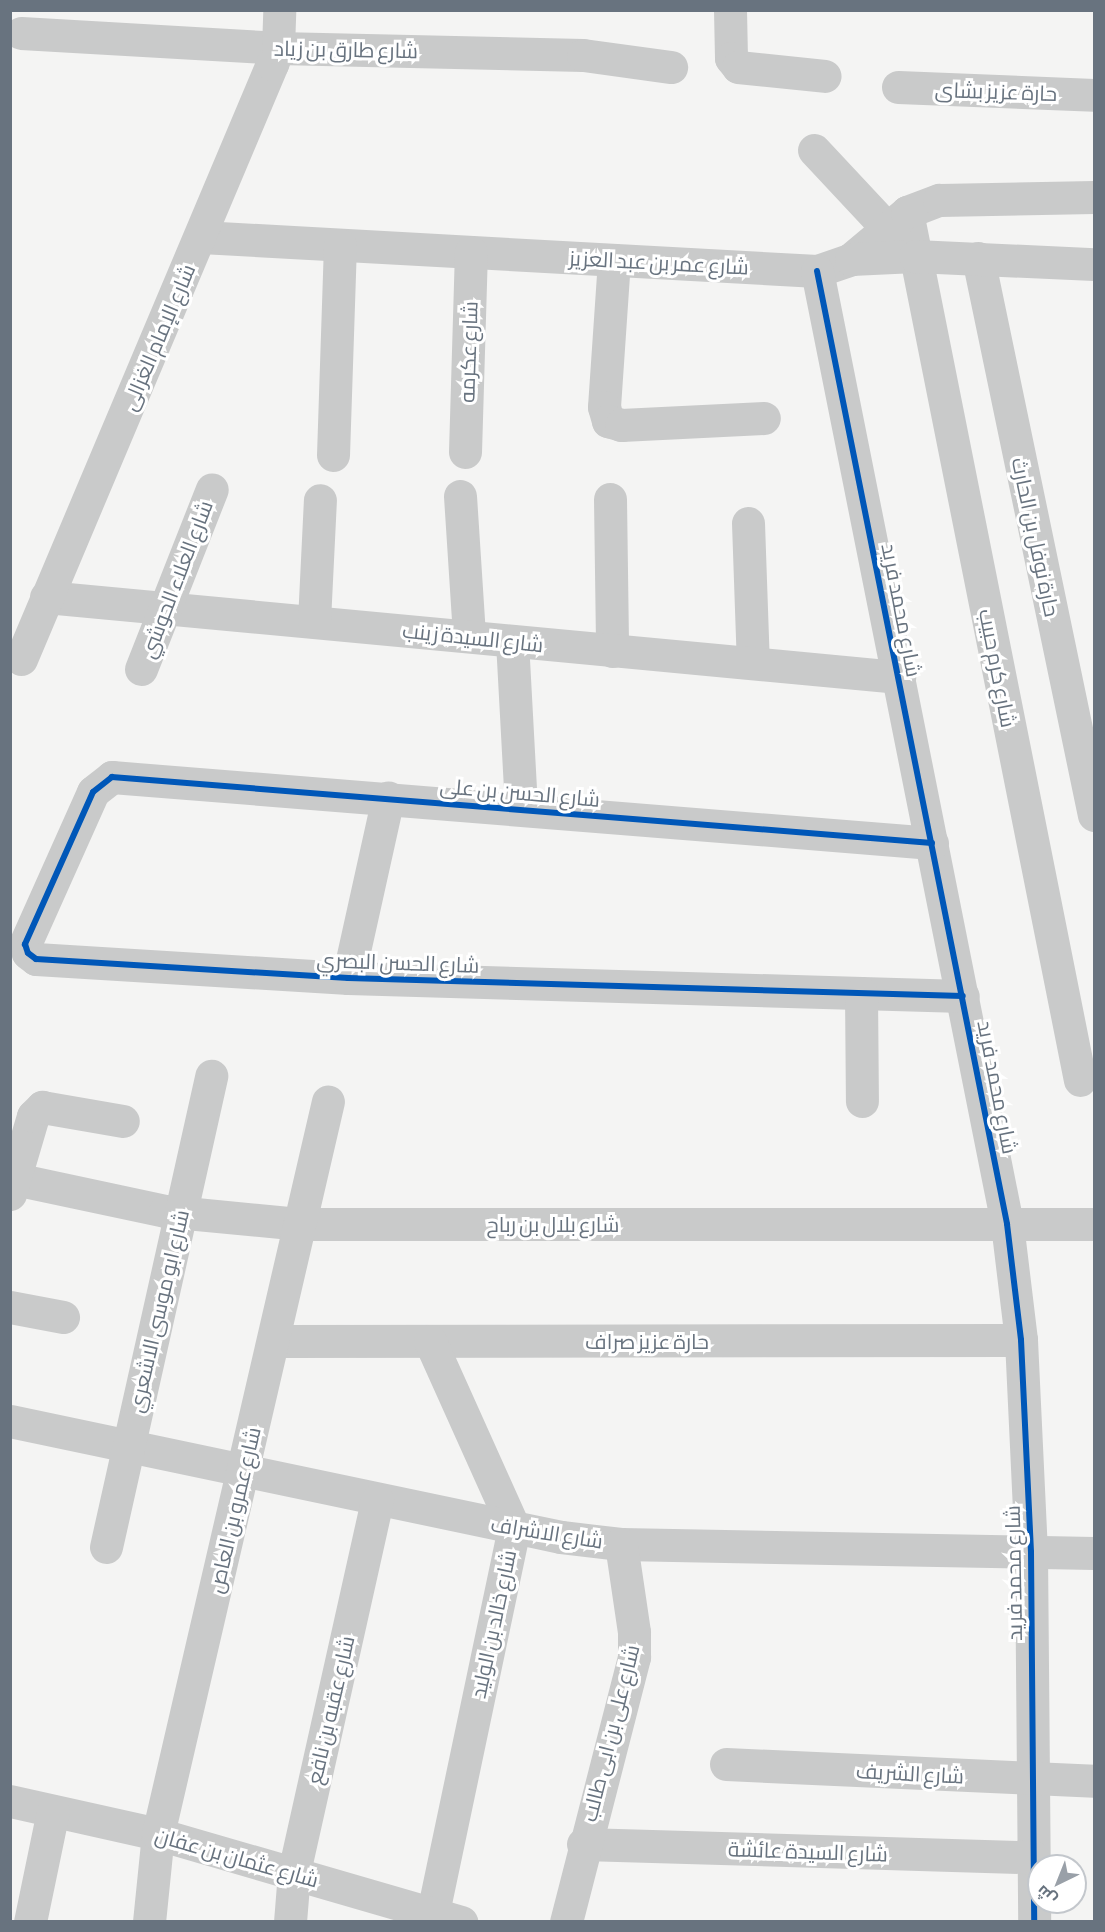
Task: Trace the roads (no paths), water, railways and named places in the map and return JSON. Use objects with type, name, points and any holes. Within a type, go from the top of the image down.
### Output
[{"type":"street","name":"شارع الإمام الغزالى","points":[[21,659],[201,237],[278,48],[279,10]]},
{"type":"street","points":[[730,10],[731,58],[738,67],[825,76]]},
{"type":"street","name":"شارع طارق بن زياد","points":[[21,34],[278,48],[583,55],[670,67]]},
{"type":"street","name":"حارة عزيز بشاى","points":[[898,87],[1095,95]]},
{"type":"street","points":[[814,150],[896,220]]},
{"type":"street","name":"شارع عمر بن عبد العزيز","points":[[201,237],[817,271],[851,259],[896,220],[939,200],[1095,197]]},
{"type":"street","name":"شارع كرم حبيب","points":[[896,220],[915,256],[1083,1064]]},
{"type":"street","points":[[333,455],[340,245]]},
{"type":"street","name":"شارع عكرمه","points":[[465,453],[471,252]]},
{"type":"street","points":[[851,259],[915,256],[1095,264]]},
{"type":"street","name":"حارة نوفل بن الحارث","points":[[978,258],[1095,815]]},
{"type":"street","points":[[614,260],[604,407],[608,421],[621,425],[764,418]]},
{"type":"street","name":"شارع محمد فريد","points":[[817,271],[1007,1224],[1021,1340],[1031,1552],[1033,1854]]},
{"type":"street","name":"شارع العلاء الحوشي","points":[[141,669],[212,489]]},
{"type":"street","points":[[460,496],[469,636]]},
{"type":"street","points":[[610,499],[612,651]]},
{"type":"street","points":[[314,621],[320,500]]},
{"type":"street","points":[[748,523],[753,663]]},
{"type":"street","name":"شارع السيدة زينب","points":[[46,597],[899,677]]},
{"type":"street","points":[[512,641],[521,809]]},
{"type":"street","name":"شارع الحسن بن على","points":[[106,780],[122,776],[932,843]]},
{"type":"street","name":"شارع الحسن البصري","points":[[106,780],[93,792],[26,937],[28,953],[47,960],[348,978],[963,996]]},
{"type":"street","points":[[348,978],[388,797]]},
{"type":"street","points":[[861,993],[862,1101]]},
{"type":"street","name":"شارع ابو موسى الاشعري","points":[[106,1547],[211,1076]]},
{"type":"street","name":"شارع عمرو بن العاص","points":[[149,1922],[158,1834],[328,1101]]},
{"type":"street","points":[[13,1176],[33,1116],[42,1107],[123,1121]]},
{"type":"street","name":"شارع بلال بن رباح","points":[[13,1176],[181,1212],[301,1224],[1095,1224]]},
{"type":"street","points":[[10,1306],[63,1317]]},
{"type":"street","name":"حارة عزيز صراف","points":[[274,1341],[1021,1340]]},
{"type":"street","name":"شارع خالد بن الوليد","points":[[430,1341],[514,1527],[441,1919]]},
{"type":"street","name":"شارع الاشراف","points":[[10,1421],[377,1500],[514,1527],[621,1544],[1095,1553]]},
{"type":"street","name":"شارع عقبه بن نافع","points":[[290,1922],[294,1872],[377,1500]]},
{"type":"street","name":"شارع على بن ابى طالب","points":[[566,1922],[583,1844],[634,1657],[634,1632],[621,1544]]},
{"type":"street","name":"شارع الشريف","points":[[726,1764],[1095,1781]]},
{"type":"street","name":"شارع عثمان بن عفان","points":[[10,1801],[158,1834],[294,1872],[441,1919]]},
{"type":"street","points":[[30,1922],[52,1811]]},
{"type":"street","name":"شارع السيدة عائشة","points":[[583,1844],[1027,1857]]}]
